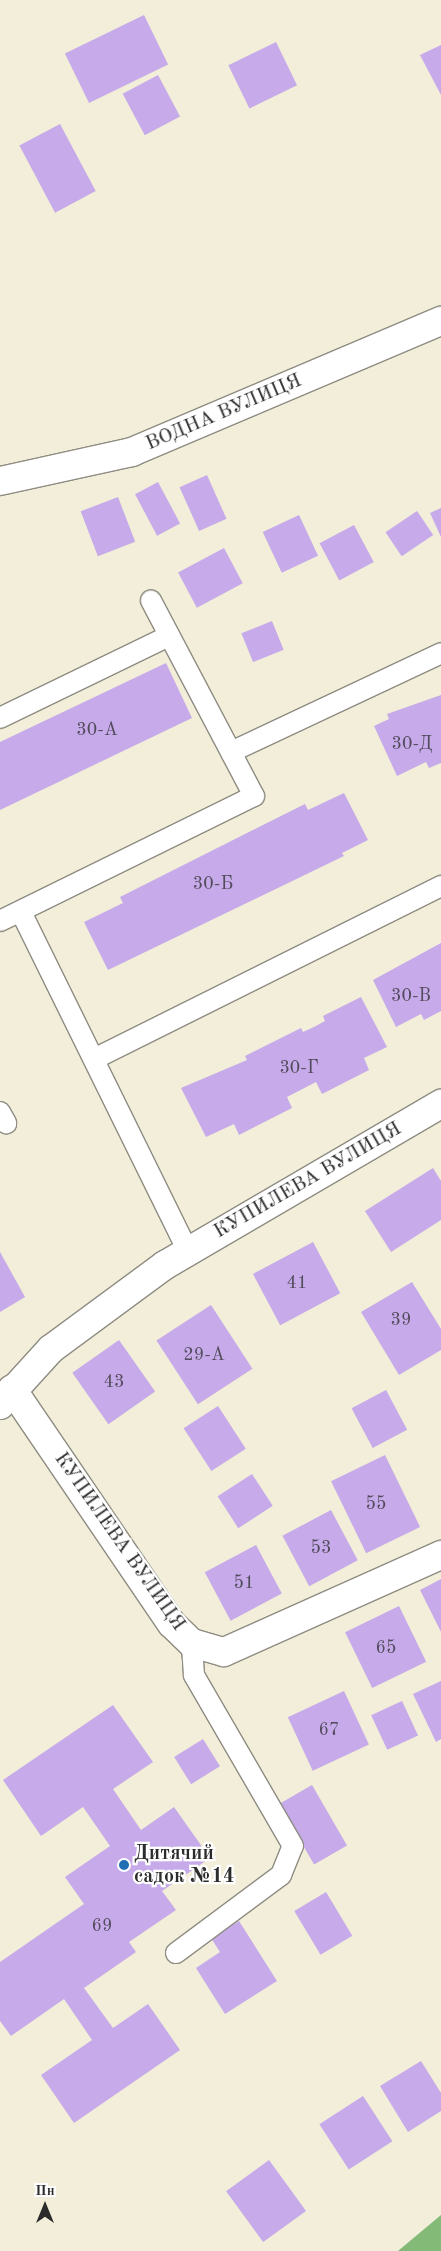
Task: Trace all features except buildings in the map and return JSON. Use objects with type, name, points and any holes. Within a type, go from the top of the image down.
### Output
[{"type":"street","name":"ВОДНА ВУЛИЦЯ","points":[[0,481],[132,452],[441,321]]},
{"type":"street","name":"КУПИЛЕВА ВУЛИЦЯ","points":[[441,1104],[188,1251],[51,1349],[6,1397],[172,1624],[192,1644],[224,1652],[441,1555]]},
{"type":"lane","points":[[0,921],[254,796],[151,601]]},
{"type":"lane","points":[[0,718],[169,636]]},
{"type":"lane","points":[[231,752],[441,653]]},
{"type":"lane","points":[[94,1059],[441,886]]},
{"type":"lane","points":[[20,912],[188,1251]]},
{"type":"lane","points":[[176,1953],[281,1875],[293,1846],[194,1675],[192,1644]]},
{"type":"green space","points":[[441,2215],[441,2251],[398,2251]]},
{"type":"place","name":"Дитячий садок №14","points":[[124,1865]]}]
